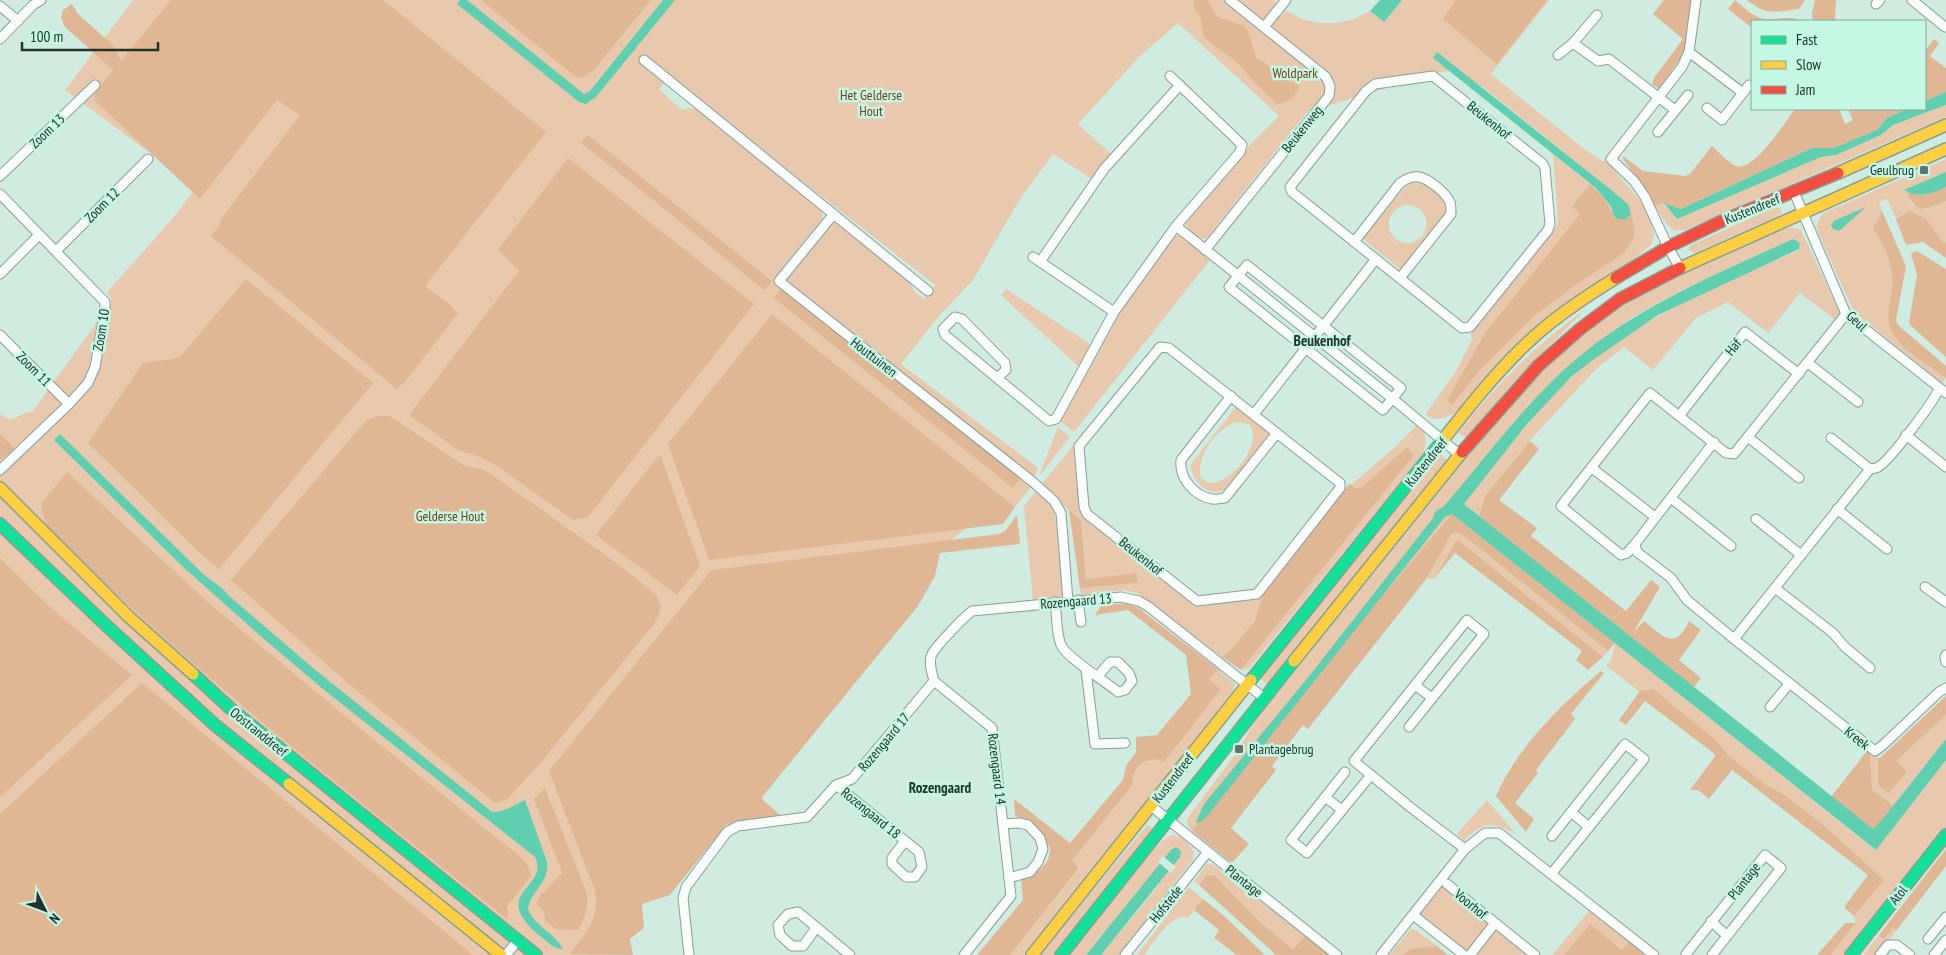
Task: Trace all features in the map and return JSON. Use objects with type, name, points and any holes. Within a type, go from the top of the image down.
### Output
[{"type":"main road","name":"Kustendreef","points":[[1032,955],[1481,392],[1536,335],[1601,286],[1668,247],[1722,221],[1794,192],[1946,125]]},
{"type":"main road","name":"Kustendreef","points":[[1061,955],[1264,698],[1460,455],[1538,366],[1580,329],[1620,299],[1680,268],[1946,149]]},
{"type":"main road","name":"Oostranddreef","points":[[0,488],[129,617],[231,709],[536,955]]},
{"type":"main road","name":"Oostranddreef","points":[[0,524],[109,628],[215,725],[501,955]]},
{"type":"main road","name":"Atol","points":[[1851,955],[1946,835]]},
{"type":"street","points":[[0,39],[33,5],[41,0]]},
{"type":"street","name":"Beukenweg","points":[[1205,250],[1328,96],[1330,86],[1326,77],[1230,0]]},
{"type":"street","points":[[1264,27],[1286,0]]},
{"type":"street","points":[[1680,268],[1645,197],[1634,181],[1611,160],[1682,67],[1689,52],[1696,0]]},
{"type":"street","points":[[1912,0],[1945,27]]},
{"type":"street","points":[[0,6],[18,21]]},
{"type":"street","points":[[1558,55],[1573,43],[1597,15]]},
{"type":"street","points":[[1573,43],[1598,62],[1609,59],[1675,110]]},
{"type":"street","points":[[1689,52],[1746,89],[1722,120],[1707,108]]},
{"type":"street","points":[[644,60],[928,291]]},
{"type":"street","points":[[997,378],[1006,370],[1005,363],[962,319],[955,316],[943,329],[945,335],[997,378],[1049,421],[1056,419],[1114,312],[1176,226],[1240,152],[1242,145],[1170,76]]},
{"type":"street","name":"Beukenhof","points":[[1433,76],[1542,162],[1545,168],[1550,224],[1548,230],[1470,327],[1462,328],[1376,260],[1292,192],[1290,187],[1366,91],[1376,84],[1433,76]]},
{"type":"street","name":"Zoom 13","points":[[0,176],[95,85]]},
{"type":"street","points":[[1114,312],[1036,260],[1104,169],[1180,85]]},
{"type":"street","points":[[1658,132],[1688,95]]},
{"type":"street","name":"Zoom 12","points":[[56,251],[148,159]]},
{"type":"street","points":[[1354,242],[1400,183],[1407,178],[1419,177],[1430,182],[1450,202],[1451,214],[1400,278]]},
{"type":"street","name":"Geul","points":[[1794,192],[1846,314],[1943,391]]},
{"type":"street","name":"Zoom 10","points":[[0,194],[105,302],[95,367],[88,383],[69,404],[0,470]]},
{"type":"street","name":"Houttuinen","points":[[833,215],[779,281],[1054,501],[1061,513],[1073,600]]},
{"type":"street","points":[[1176,226],[1460,455]]},
{"type":"street","points":[[0,274],[40,235]]},
{"type":"street","points":[[1254,414],[1376,260]]},
{"type":"street","points":[[1247,265],[1324,326],[1401,388],[1383,410],[1229,287],[1247,265]]},
{"type":"street","points":[[1714,442],[1635,544],[1627,553],[1621,556],[1561,506],[1650,393],[1714,442],[1726,453],[1734,454],[1808,364],[1846,314]]},
{"type":"street","name":"Haf","points":[[1679,416],[1745,332],[1799,374]]},
{"type":"street","name":"Zoom 11","points":[[0,335],[69,404]]},
{"type":"street","name":"Beukenhof","points":[[1160,347],[1168,348],[1230,396],[1340,483],[1340,488],[1257,594],[1197,601],[1087,514],[1084,507],[1079,446],[1160,347]]},
{"type":"street","points":[[1808,364],[1858,402]]},
{"type":"street","points":[[1635,544],[1637,552],[1670,578],[1687,600],[1734,640],[1870,469],[1878,467],[1906,436],[1934,399],[1943,391]]},
{"type":"street","points":[[1230,396],[1181,460],[1180,467],[1182,473],[1193,491],[1212,499],[1225,498],[1277,433]]},
{"type":"street","points":[[1906,436],[1946,467]]},
{"type":"street","points":[[1748,437],[1798,478]]},
{"type":"street","points":[[1831,438],[1870,469]]},
{"type":"street","points":[[1592,468],[1655,517]]},
{"type":"street","points":[[1670,498],[1731,546]]},
{"type":"street","points":[[1837,509],[1887,549]]},
{"type":"street","points":[[1756,519],[1801,554]]},
{"type":"street","points":[[1926,587],[1946,602]]},
{"type":"street","points":[[1775,588],[1832,633],[1845,648],[1870,668]]},
{"type":"street","name":"Rozengaard 13","points":[[934,681],[931,666],[932,655],[959,623],[972,611],[1073,600],[1121,597],[1139,601],[1149,607],[1264,698]]},
{"type":"street","points":[[1073,600],[1081,622]]},
{"type":"street","points":[[1055,602],[1061,646],[1086,670],[1098,676]]},
{"type":"street","points":[[1409,727],[1484,634],[1466,620],[1354,761],[1436,828],[1465,849]]},
{"type":"street","name":"Kreek","points":[[1734,640],[1875,751],[1884,745],[1939,692],[1946,688]]},
{"type":"street","points":[[1946,655],[1944,657],[1946,662]]},
{"type":"street","points":[[1086,670],[1095,744],[1125,743]]},
{"type":"street","name":"Rozengaard 17","points":[[689,955],[683,898],[686,887],[727,832],[738,826],[807,817],[836,785],[852,779],[934,681]]},
{"type":"street","name":"Rozengaard 14","points":[[934,681],[992,728],[1012,896],[964,955]]},
{"type":"street","points":[[1415,684],[1432,698]]},
{"type":"street","points":[[1770,707],[1789,684]]},
{"type":"street","points":[[1552,836],[1625,744],[1644,759],[1552,874]]},
{"type":"street","points":[[1346,772],[1291,840],[1307,853],[1371,774]]},
{"type":"street","name":"Rozengaard 18","points":[[836,785],[905,841]]},
{"type":"street","points":[[1325,797],[1342,810]]},
{"type":"street","name":"Plantage","points":[[1151,806],[1207,853],[1337,955]]},
{"type":"street","points":[[1571,812],[1589,827]]},
{"type":"street","name":"Rozengaard 14","points":[[1003,824],[1019,822],[1028,825],[1040,838],[1043,849],[1038,862],[1030,872],[1010,878]]},
{"type":"street","points":[[1381,955],[1465,849],[1485,832],[1499,834],[1654,955]]},
{"type":"street","name":"Hofstede","points":[[1125,955],[1207,853]]},
{"type":"street","name":"Plantage","points":[[1686,954],[1765,855],[1781,868],[1712,955]]},
{"type":"street","name":"Voorhof","points":[[1447,884],[1535,955]]},
{"type":"street","points":[[1413,915],[1464,955]]},
{"type":"street","points":[[1711,922],[1727,936]]},
{"type":"street","points":[[1928,939],[1945,922]]},
{"type":"street","name":"Voorhof","points":[[1470,955],[1495,923]]},
{"type":"street","points":[[816,928],[850,955]]},
{"type":"street","points":[[506,955],[518,940]]},
{"type":"street","points":[[1934,955],[1946,940]]},
{"type":"street","points":[[1880,955],[1888,945],[1897,945],[1910,955]]},
{"type":"green space","name":"Gelderse Hout","points":[[133,0],[1273,0],[1278,4],[1273,10],[1281,16],[1286,10],[1306,20],[1328,23],[1349,20],[1370,11],[1377,17],[1391,0],[1549,0],[1491,74],[1583,148],[1602,161],[1610,161],[1613,169],[1644,205],[1654,234],[1652,244],[1631,262],[1584,291],[1526,337],[1503,359],[1457,412],[1444,418],[1435,419],[1425,415],[1456,371],[1473,338],[1470,335],[1558,224],[1553,154],[1590,184],[1572,206],[1581,214],[1485,333],[1447,400],[1452,404],[1482,368],[1534,316],[1573,287],[1623,254],[1635,230],[1628,204],[1483,87],[1451,71],[1440,72],[1307,112],[1206,239],[1199,237],[1190,230],[1184,220],[1250,145],[1279,116],[1178,23],[1139,57],[1078,124],[1112,155],[1092,179],[1053,154],[1022,196],[973,280],[940,315],[901,364],[1038,468],[1033,480],[1023,473],[1013,488],[1021,478],[1031,487],[1015,507],[1003,498],[928,559],[654,886],[605,955],[0,955],[0,414],[13,418],[32,412],[111,303],[107,292],[174,217],[196,187],[65,90]],"holes":[[[669,77],[935,285],[924,299],[915,292],[904,274],[837,223],[829,226],[793,273],[784,266],[822,219],[821,211],[697,109],[689,108],[682,110],[659,89]]]},
{"type":"green space","points":[[171,0],[383,0],[546,132],[425,286],[458,313],[405,382],[397,389],[211,236],[221,224],[219,222],[300,115],[277,100],[200,199],[95,101],[95,93],[113,70],[65,27],[61,18],[63,10],[72,4],[78,14],[113,45],[121,61]]},
{"type":"green space","points":[[481,0],[651,0],[593,71],[583,78],[576,77]]},
{"type":"green space","points":[[1194,0],[1207,0],[1217,16],[1244,26],[1248,31],[1256,57],[1285,78],[1299,85],[1294,95],[1288,101],[1277,104],[1237,62],[1203,35],[1201,18],[1194,8]]},
{"type":"green space","points":[[1456,0],[1547,0],[1497,64],[1443,19]]},
{"type":"green space","points":[[1664,0],[1692,0],[1688,41],[1684,53],[1659,89],[1652,84],[1654,78],[1683,39],[1653,14]]},
{"type":"green space","points":[[1735,0],[1749,12],[1761,18],[1792,18],[1798,20],[1751,20],[1751,27],[1728,9]]},
{"type":"green space","points":[[1747,0],[1805,0],[1799,9],[1771,12],[1760,9]]},
{"type":"green space","points":[[1815,0],[1836,0],[1835,20],[1813,20],[1812,13]]},
{"type":"green space","points":[[1934,39],[1939,43],[1930,56],[1946,68],[1946,92],[1926,101],[1926,50]]},
{"type":"green space","points":[[1946,105],[1946,117],[1687,229],[1675,231],[1666,223],[1655,206],[1664,203],[1677,219],[1821,157],[1836,155],[1881,135],[1893,125]]},
{"type":"green space","points":[[1794,110],[1839,110],[1845,124],[1853,120],[1848,110],[1905,110],[1887,118],[1877,130],[1834,148],[1812,148],[1681,209],[1664,203],[1655,206],[1647,191],[1623,159],[1623,156],[1643,171],[1685,176],[1690,174],[1712,146],[1736,166],[1743,166],[1760,154]]},
{"type":"green space","points":[[588,135],[772,281],[764,290],[581,143]]},
{"type":"green space","points":[[568,158],[754,304],[588,517],[573,520],[494,464],[458,450],[409,415],[519,271],[498,250]]},
{"type":"green space","points":[[1946,159],[1946,172],[1905,191],[1913,205],[1925,210],[1946,201],[1946,243],[1942,241],[1925,219],[1909,211],[1896,219],[1887,199],[1879,202],[1882,211],[1873,228],[1885,250],[1891,268],[1892,289],[1888,319],[1893,334],[1910,353],[1946,378],[1942,383],[1854,312],[1817,230],[1817,225],[1818,220],[1824,213]]},
{"type":"green space","points":[[1409,183],[1422,184],[1434,190],[1446,206],[1447,213],[1405,269],[1401,270],[1362,238]],"holes":[[[1409,205],[1422,212],[1427,223],[1423,236],[1412,243],[1403,243],[1392,234],[1389,228],[1389,221],[1397,209]]]},
{"type":"green space","points":[[1590,184],[1604,198],[1614,216],[1625,220],[1631,214],[1635,230],[1633,239],[1623,254],[1573,287],[1534,316],[1482,368],[1452,405],[1447,400],[1485,333],[1580,214],[1572,206]]},
{"type":"green space","points":[[1946,187],[1946,201],[1923,209],[1915,205],[1906,192],[1924,195]]},
{"type":"green space","points":[[1776,207],[1781,209],[1781,213],[1778,216],[1695,253],[1688,250],[1691,245]]},
{"type":"green space","points":[[1882,211],[1906,266],[1896,320],[1898,325],[1946,366],[1946,378],[1917,358],[1893,334],[1888,319],[1892,274],[1885,250],[1873,228]]},
{"type":"green space","points":[[1909,211],[1925,218],[1942,241],[1946,243],[1946,258],[1923,242],[1906,245],[1896,219]]},
{"type":"green space","points":[[1791,227],[1801,230],[1842,317],[1838,322],[1800,293],[1768,333],[1728,302],[1696,318],[1653,370],[1624,347],[1597,368],[1533,437],[1485,496],[1479,516],[1464,504],[1515,438],[1572,377],[1623,337],[1651,320],[1709,290],[1799,250],[1800,243],[1793,239],[1684,289],[1633,317],[1582,354],[1549,385],[1489,454],[1452,514],[1192,831],[1188,827],[1187,821],[1189,816],[1237,752],[1249,731],[1269,704],[1506,409],[1525,388],[1586,333],[1608,316],[1654,287],[1734,249]]},
{"type":"green space","points":[[1180,235],[1210,258],[1210,260],[1074,432],[1060,421],[1122,309],[1172,236]]},
{"type":"green space","points":[[1917,251],[1946,269],[1946,357],[1911,326],[1909,322],[1917,275],[1911,253]]},
{"type":"green space","points":[[246,279],[373,383],[219,569],[201,554],[88,443],[143,363],[179,358]]},
{"type":"green space","points":[[781,288],[1021,478],[1013,488],[774,298]]},
{"type":"green space","points":[[1006,289],[1093,346],[1081,369],[1001,295]]},
{"type":"green space","points":[[1586,309],[1517,378],[1467,438],[1458,433],[1487,398],[1533,351]]},
{"type":"green space","points":[[772,314],[1015,507],[1003,524],[709,560],[668,444]]},
{"type":"green space","points":[[1238,404],[1273,432],[1226,489],[1214,492],[1202,486],[1194,476],[1191,464]],"holes":[[[1236,422],[1249,424],[1253,434],[1251,445],[1246,457],[1238,468],[1228,477],[1217,482],[1208,482],[1200,476],[1200,468],[1205,451],[1215,437]]]},
{"type":"green space","points":[[378,416],[390,416],[463,465],[484,470],[494,476],[622,567],[656,595],[661,605],[654,624],[537,767],[507,799],[495,803],[350,685],[231,580],[357,431],[367,420]]},
{"type":"green space","points":[[1418,424],[1423,430],[1425,438],[1423,454],[1251,666],[1248,669],[1241,670],[1414,455],[1407,447],[1362,487],[1356,488],[1351,485]]},
{"type":"green space","points":[[1058,427],[1070,437],[1039,476]]},
{"type":"green space","points":[[0,434],[15,449],[0,460]]},
{"type":"green space","points":[[1082,435],[1083,503],[1092,513],[1197,599],[1265,590],[1250,627],[1222,657],[1137,593],[1124,590],[1081,595],[1080,588],[1138,583],[1137,573],[1086,579],[1081,520],[1040,486]]},
{"type":"green space","points":[[1530,441],[1539,449],[1499,500],[1537,528],[1531,536],[1626,611],[1651,580],[1660,587],[1633,633],[1644,621],[1663,636],[1674,639],[1684,631],[1689,621],[1701,630],[1679,660],[1701,678],[1694,687],[1479,516],[1485,496]]},
{"type":"green space","points":[[1407,447],[1414,455],[1241,670],[1222,657],[1254,622],[1265,590],[1349,484],[1356,488],[1362,487]]},
{"type":"green space","points":[[660,454],[700,566],[677,595],[596,535]]},
{"type":"green space","points":[[1441,454],[1448,462],[1271,682],[1267,684],[1260,679]]},
{"type":"green space","points":[[67,472],[211,605],[367,734],[522,858],[528,866],[531,876],[507,906],[508,920],[330,778],[213,681],[156,631],[46,526],[41,504]]},
{"type":"green space","points":[[1036,491],[1053,505],[1069,596],[1033,601],[1024,506]]},
{"type":"green space","points":[[1069,510],[1081,520],[1086,579],[1137,573],[1138,583],[1080,588]]},
{"type":"green space","points":[[1452,514],[1615,643],[1608,651],[1468,539],[1459,533],[1452,533],[1427,578],[1308,729],[1303,725],[1272,766],[1276,770],[1231,828],[1249,844],[1232,863],[1192,831],[1339,647]]},
{"type":"green space","points":[[1017,515],[1020,544],[940,553],[935,576],[918,606],[763,796],[762,799],[780,815],[745,822],[735,830],[727,824],[670,895],[642,904],[644,928],[630,939],[633,955],[570,954],[594,918],[595,891],[549,771],[712,570],[999,534],[1005,531]]},
{"type":"green space","points":[[1452,532],[1459,533],[1468,539],[1608,651],[1603,657],[1458,540],[1434,579],[1427,578]]},
{"type":"green space","points":[[1458,540],[1603,657],[1588,670],[1576,660],[1582,651],[1455,553],[1434,579]]},
{"type":"green space","points":[[0,558],[54,611],[132,675],[0,797]]},
{"type":"green space","points":[[1126,603],[1137,607],[1218,669],[1209,680],[1221,689],[1164,762],[1152,760],[1142,763],[1138,767],[1133,778],[1133,784],[1072,861],[1079,868],[1010,955],[977,955],[1023,900],[1021,878],[1042,868],[1050,853],[1050,847],[1015,815],[1014,799],[1070,843],[1123,780],[1126,766],[1136,752],[1136,737],[1157,735],[1191,694],[1186,655],[1128,610],[1095,615],[1101,606]]},
{"type":"green space","points":[[1615,643],[1875,850],[1946,760],[1946,829],[1847,955],[1831,955],[1856,924],[1854,916],[1883,880],[1783,794],[1767,787],[1729,756],[1718,742],[1640,692],[1606,666],[1611,660]]},
{"type":"green space","points":[[1218,669],[1235,684],[1233,691],[1148,803],[1025,955],[1010,955],[1079,869],[1072,861],[1133,784],[1133,777],[1138,767],[1147,760],[1158,759],[1164,761],[1220,690],[1209,680]]},
{"type":"green space","points":[[1601,671],[1604,673],[1571,714],[1575,719],[1536,770],[1538,773],[1515,803],[1534,819],[1526,832],[1496,796],[1515,761],[1541,728],[1571,697]]},
{"type":"green space","points":[[142,683],[473,955],[0,955],[0,814]]},
{"type":"green space","points":[[1653,689],[1718,742],[1729,756],[1767,786],[1783,794],[1822,824],[1884,880],[1854,916],[1844,907],[1868,875],[1732,770],[1709,799],[1698,790],[1690,790],[1716,755],[1645,701],[1626,725],[1619,720],[1640,691]]},
{"type":"green space","points":[[1946,696],[1946,715],[1896,761],[1907,771],[1889,793],[1878,785],[1878,758]]},
{"type":"green space","points":[[1946,715],[1946,739],[1894,806],[1872,790],[1870,753],[1878,758],[1878,785],[1896,761]]},
{"type":"green space","points":[[1867,751],[1870,753],[1872,790],[1894,806],[1876,828],[1873,829],[1831,797]]},
{"type":"green space","points":[[545,788],[587,894],[586,913],[578,930],[556,929],[545,921],[544,912],[537,904],[540,896],[562,873],[534,799]]},
{"type":"green space","points":[[1487,800],[1516,834],[1501,827],[1489,825],[1477,829],[1464,841],[1457,834]]},
{"type":"green space","points":[[1148,824],[1152,831],[1055,955],[1040,955]]},
{"type":"green space","points":[[1171,835],[1179,836],[1187,843],[1194,852],[1193,859],[1119,955],[1101,955],[1159,885],[1160,864],[1086,955],[1069,955],[1145,860],[1160,843]]},
{"type":"green space","points":[[1946,849],[1946,866],[1896,931],[1893,928],[1884,939],[1879,935]]},
{"type":"green space","points":[[1207,864],[1214,865],[1305,936],[1293,949],[1207,875],[1199,885],[1194,881]]},
{"type":"green space","points":[[1207,875],[1215,876],[1262,924],[1293,949],[1305,936],[1330,955],[1276,955],[1199,885]]},
{"type":"green space","points":[[1442,884],[1489,921],[1490,925],[1469,951],[1465,951],[1421,916],[1420,912]]},
{"type":"green space","points":[[1189,887],[1203,899],[1188,918],[1182,917],[1169,924],[1144,955],[1137,955]]},
{"type":"green space","points":[[1203,899],[1223,915],[1265,955],[1237,955],[1214,938],[1219,930],[1194,910]]},
{"type":"green space","points":[[1590,910],[1629,941],[1622,950],[1590,925],[1564,955],[1552,955]]},
{"type":"green space","points":[[1845,923],[1856,923],[1831,955],[1817,955]]},
{"type":"green space","points":[[1590,924],[1622,950],[1629,941],[1645,955],[1564,955]]},
{"type":"green space","points":[[1893,928],[1896,931],[1878,955],[1863,955],[1879,935],[1884,939]]},
{"type":"green space","points":[[1411,929],[1416,930],[1437,946],[1412,949],[1400,955],[1389,955]]},
{"type":"green space","points":[[1497,929],[1530,955],[1476,955]]},
{"type":"green space","points":[[1437,946],[1448,955],[1400,955],[1412,949]]},
{"type":"shaded area","points":[[460,0],[467,0],[584,94],[590,91],[663,0],[675,0],[596,97],[586,104],[579,102],[457,4]]},
{"type":"shaded area","points":[[1380,0],[1402,0],[1384,22],[1370,11]]},
{"type":"shaded area","points":[[1437,52],[1628,204],[1631,214],[1625,220],[1614,216],[1611,207],[1597,189],[1433,58]]},
{"type":"shaded area","points":[[1946,92],[1946,105],[1893,125],[1881,135],[1836,155],[1821,157],[1677,219],[1664,203],[1681,209],[1812,148],[1834,148],[1877,130],[1887,118],[1905,110],[1926,110],[1926,101]]},
{"type":"shaded area","points":[[1946,172],[1946,187],[1920,195],[1904,190]]},
{"type":"shaded area","points":[[1866,207],[1839,231],[1833,229],[1831,225],[1834,221]]},
{"type":"shaded area","points":[[1793,239],[1800,243],[1799,249],[1658,315],[1571,377],[1527,424],[1464,504],[1873,829],[1946,739],[1946,760],[1876,850],[1452,514],[1445,517],[1208,815],[1202,821],[1196,822],[1204,804],[1310,675],[1433,518],[1435,512],[1444,506],[1526,408],[1562,372],[1605,336],[1657,304],[1710,277]]},
{"type":"shaded area","points":[[60,434],[204,575],[223,589],[313,668],[491,811],[499,812],[525,800],[547,862],[546,875],[533,896],[528,909],[535,921],[563,949],[553,946],[540,936],[525,921],[519,909],[519,900],[535,876],[538,867],[535,857],[323,689],[265,640],[181,565],[54,440]]},
{"type":"shaded area","points":[[1176,847],[1181,851],[1180,857],[1101,955],[1086,955],[1171,850]]},
{"type":"pier","points":[[1163,856],[1176,867],[1171,873],[1158,862]]},
{"type":"traffic: fast","points":[[1251,680],[1442,441]]},
{"type":"traffic: fast","points":[[0,524],[109,628],[215,725],[289,784]]},
{"type":"traffic: fast","points":[[1061,955],[1294,661]]},
{"type":"traffic: fast","points":[[193,674],[231,709],[536,955]]},
{"type":"traffic: fast","points":[[1851,955],[1946,835]]},
{"type":"traffic: slow","points":[[1838,173],[1946,125]]},
{"type":"traffic: slow","points":[[1680,268],[1946,149]]},
{"type":"traffic: slow","points":[[1442,441],[1487,386],[1524,346],[1546,326],[1616,278]]},
{"type":"traffic: slow","points":[[1294,661],[1462,452]]},
{"type":"traffic: slow","points":[[0,488],[129,617],[193,674]]},
{"type":"traffic: slow","points":[[1032,955],[1251,680]]},
{"type":"traffic: slow","points":[[289,784],[501,955]]},
{"type":"traffic: jam","points":[[1616,278],[1668,247],[1722,221],[1838,173]]},
{"type":"traffic: jam","points":[[1462,452],[1538,366],[1580,329],[1620,299],[1680,268]]},
{"type":"place","name":"Geulbrug","points":[[1924,170]]},
{"type":"place","name":"Plantagebrug","points":[[1239,749]]},
{"type":"district","name":"Beukenhof","points":[[1322,340]]},
{"type":"district","name":"Rozengaard","points":[[940,787]]},
{"type":"park label","name":"Woldpark","points":[[1295,73]]},
{"type":"park label","name":"Het Gelderse Hout","points":[[871,104]]}]
